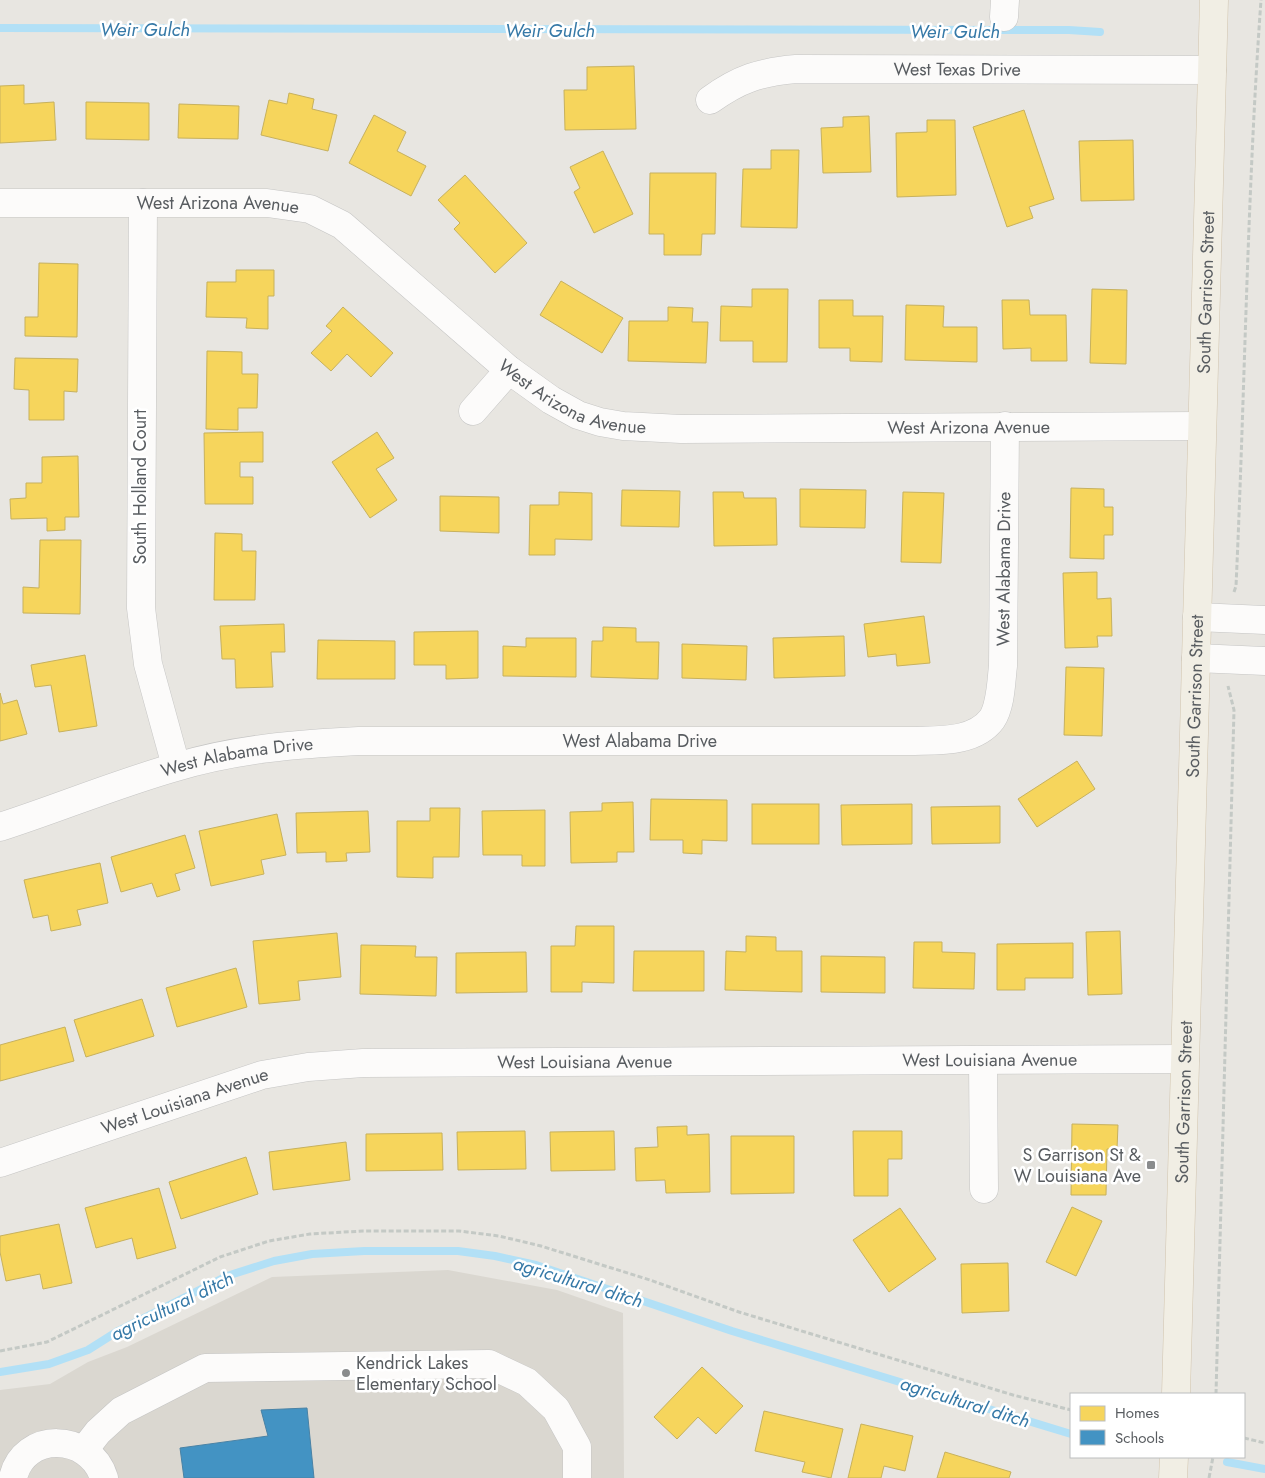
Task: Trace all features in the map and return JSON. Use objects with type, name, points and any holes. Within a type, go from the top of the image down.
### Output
[{"type":"main road","name":"South Garrison Street","points":[[1176,1393],[1214,0]]},
{"type":"main road","points":[[1173,1478],[1174,1458]]},
{"type":"street","name":"West Texas Drive","points":[[710,100],[745,78],[773,71],[796,69],[1212,70]]},
{"type":"street","name":"West Arizona Avenue","points":[[0,203],[267,202],[310,209],[326,215],[342,225],[367,245],[527,384],[571,412],[600,422],[623,426],[681,429],[1201,426]]},
{"type":"street","name":"South Holland Court","points":[[142,203],[140,608],[148,664],[176,766]]},
{"type":"street","points":[[473,411],[509,370]]},
{"type":"street","name":"West Alabama Drive","points":[[0,826],[176,766],[265,748],[359,741],[912,741],[963,738],[992,719],[997,705],[1004,666],[1006,426]]},
{"type":"street","points":[[1197,617],[1265,620]]},
{"type":"street","points":[[1196,658],[1265,661]]},
{"type":"street","name":"West Louisiana Avenue","points":[[0,1163],[230,1085],[278,1071],[308,1066],[372,1063],[1185,1060]]},
{"type":"street","points":[[983,1061],[984,1189]]},
{"type":"street","points":[[84,1450],[98,1432],[121,1411],[204,1368],[489,1364],[527,1382],[556,1410],[577,1447],[577,1478]]},
{"type":"street","points":[[14,1478],[21,1461],[33,1450],[48,1444],[64,1442],[84,1450],[97,1462],[104,1478]]},
{"type":"path","points":[[1233,593],[1236,586],[1250,177],[1261,0]]},
{"type":"path","points":[[1216,1393],[1234,710],[1229,688],[1224,680]]},
{"type":"path","points":[[0,1351],[47,1342],[220,1257],[269,1241],[310,1234],[363,1230],[459,1231],[499,1236],[541,1246],[650,1280],[739,1312],[1013,1395],[1070,1410]]},
{"type":"path","points":[[1245,1438],[1265,1443]]},
{"type":"path","points":[[1209,1478],[1212,1458]]},
{"type":"shaded area","name":"Kendrick Lakes Elementary School","points":[[448,1270],[557,1290],[623,1313],[624,1478],[0,1478],[0,1390],[50,1384],[88,1362],[127,1347],[272,1277]]},
{"type":"building: Homes","points":[[634,66],[636,129],[565,130],[564,90],[587,90],[587,67]]},
{"type":"building: Homes","points":[[24,85],[24,104],[54,102],[56,140],[0,143],[0,86]]},
{"type":"building: Homes","points":[[289,93],[314,99],[312,109],[337,115],[328,151],[261,135],[269,100],[287,104]]},
{"type":"building: Homes","points":[[86,102],[149,103],[149,140],[86,139]]},
{"type":"building: Homes","points":[[179,104],[239,106],[238,139],[178,138]]},
{"type":"building: Homes","points":[[1024,110],[1054,199],[1029,207],[1033,218],[1007,227],[973,127]]},
{"type":"building: Homes","points":[[374,115],[406,132],[397,151],[426,166],[411,196],[349,163]]},
{"type":"building: Homes","points":[[869,116],[871,172],[823,173],[821,128],[843,127],[843,117]]},
{"type":"building: Homes","points":[[927,120],[955,120],[956,195],[897,197],[896,133],[927,132]]},
{"type":"building: Homes","points":[[1133,140],[1134,200],[1081,201],[1079,141]]},
{"type":"building: Homes","points":[[771,150],[799,150],[797,228],[741,227],[743,169],[771,169]]},
{"type":"building: Homes","points":[[603,151],[633,214],[594,233],[574,192],[580,188],[570,167]]},
{"type":"building: Homes","points":[[650,173],[716,173],[715,234],[702,234],[701,255],[664,255],[664,234],[649,234]]},
{"type":"building: Homes","points":[[465,175],[527,243],[495,273],[454,229],[460,223],[438,200]]},
{"type":"building: Homes","points":[[39,263],[78,264],[77,337],[25,336],[25,317],[38,317]]},
{"type":"building: Homes","points":[[236,270],[274,270],[274,296],[268,296],[268,329],[246,328],[247,318],[206,317],[207,282],[236,282]]},
{"type":"building: Homes","points":[[561,281],[623,318],[602,353],[540,315]]},
{"type":"building: Homes","points":[[752,289],[788,289],[787,362],[753,362],[753,341],[720,341],[721,306],[752,307]]},
{"type":"building: Homes","points":[[1092,289],[1127,290],[1126,364],[1090,363]]},
{"type":"building: Homes","points":[[819,300],[853,300],[853,316],[883,316],[882,362],[850,361],[850,348],[819,348]]},
{"type":"building: Homes","points":[[1002,300],[1029,300],[1030,315],[1066,315],[1067,361],[1031,361],[1031,348],[1003,349]]},
{"type":"building: Homes","points":[[906,305],[944,306],[943,327],[977,327],[977,362],[905,360]]},
{"type":"building: Homes","points":[[343,307],[393,353],[371,377],[347,354],[331,371],[311,353],[332,331],[326,326]]},
{"type":"building: Homes","points":[[668,307],[693,308],[692,322],[708,322],[706,363],[628,361],[629,321],[668,321]]},
{"type":"building: Homes","points":[[207,351],[242,352],[242,374],[258,374],[257,408],[238,408],[238,430],[206,429]]},
{"type":"building: Homes","points":[[15,358],[78,359],[77,392],[64,391],[64,420],[29,420],[29,390],[14,389]]},
{"type":"building: Homes","points":[[263,432],[263,462],[240,462],[240,477],[253,477],[253,504],[205,504],[204,433]]},
{"type":"building: Homes","points":[[377,432],[394,458],[376,469],[397,500],[370,518],[332,462]]},
{"type":"building: Homes","points":[[78,456],[79,517],[65,517],[65,530],[47,531],[47,518],[11,519],[10,499],[26,498],[26,483],[42,483],[42,457]]},
{"type":"building: Homes","points":[[1071,488],[1104,489],[1104,507],[1113,507],[1113,535],[1104,535],[1104,559],[1070,558]]},
{"type":"building: Homes","points":[[800,489],[866,490],[865,528],[800,527]]},
{"type":"building: Homes","points":[[622,490],[680,491],[679,527],[621,526]]},
{"type":"building: Homes","points":[[559,492],[592,493],[592,540],[555,539],[555,555],[529,555],[530,505],[559,505]]},
{"type":"building: Homes","points":[[713,492],[743,492],[744,498],[776,498],[777,545],[714,546]]},
{"type":"building: Homes","points":[[903,492],[944,493],[941,563],[901,562]]},
{"type":"building: Homes","points":[[440,496],[499,497],[499,533],[440,531]]},
{"type":"building: Homes","points":[[215,533],[242,534],[242,551],[256,551],[255,600],[214,600]]},
{"type":"building: Homes","points":[[40,540],[81,540],[80,614],[23,613],[23,587],[39,588]]},
{"type":"building: Homes","points":[[1097,572],[1097,599],[1111,598],[1112,636],[1097,636],[1098,647],[1065,648],[1063,573]]},
{"type":"building: Homes","points":[[924,616],[930,663],[897,666],[896,654],[868,657],[864,624]]},
{"type":"building: Homes","points":[[284,624],[285,652],[271,652],[273,687],[236,688],[235,659],[222,659],[220,626]]},
{"type":"building: Homes","points":[[603,627],[636,628],[636,642],[659,642],[658,679],[591,677],[592,641],[603,641]]},
{"type":"building: Homes","points":[[478,631],[478,678],[446,679],[446,665],[414,665],[414,632]]},
{"type":"building: Homes","points":[[844,636],[845,676],[774,678],[773,638]]},
{"type":"building: Homes","points":[[526,638],[576,638],[576,677],[503,676],[503,646],[526,647]]},
{"type":"building: Homes","points":[[318,640],[395,641],[395,679],[317,679]]},
{"type":"building: Homes","points":[[682,644],[747,646],[746,680],[682,678]]},
{"type":"building: Homes","points":[[85,655],[97,726],[59,732],[51,685],[35,687],[31,665]]},
{"type":"building: Homes","points":[[1066,667],[1104,668],[1102,736],[1064,735]]},
{"type":"building: Homes","points":[[0,693],[3,704],[17,700],[27,734],[0,741]]},
{"type":"building: Homes","points":[[1077,761],[1095,789],[1037,827],[1018,799]]},
{"type":"building: Homes","points":[[651,799],[727,800],[727,841],[702,840],[702,854],[683,853],[683,840],[650,840]]},
{"type":"building: Homes","points":[[633,802],[634,852],[617,852],[617,862],[571,863],[570,812],[602,811],[602,803]]},
{"type":"building: Homes","points":[[752,804],[819,804],[819,844],[752,844]]},
{"type":"building: Homes","points":[[912,804],[912,844],[842,845],[841,805]]},
{"type":"building: Homes","points":[[1000,806],[1000,843],[932,844],[931,807]]},
{"type":"building: Homes","points":[[430,808],[460,808],[459,857],[433,857],[433,878],[397,877],[397,821],[430,821]]},
{"type":"building: Homes","points":[[545,810],[545,866],[522,866],[522,855],[483,855],[482,811]]},
{"type":"building: Homes","points":[[368,811],[370,852],[346,853],[347,861],[326,862],[326,852],[297,853],[296,813]]},
{"type":"building: Homes","points":[[277,814],[286,855],[261,860],[264,874],[211,886],[199,831]]},
{"type":"building: Homes","points":[[185,835],[195,868],[175,874],[180,890],[157,897],[152,883],[121,892],[111,857]]},
{"type":"building: Homes","points":[[100,863],[108,903],[77,910],[81,925],[51,931],[48,915],[33,918],[24,880]]},
{"type":"building: Homes","points":[[576,926],[614,926],[614,983],[582,982],[582,992],[551,992],[551,946],[575,946]]},
{"type":"building: Homes","points":[[1120,931],[1122,994],[1088,995],[1086,932]]},
{"type":"building: Homes","points":[[337,933],[341,977],[298,981],[300,1000],[259,1004],[253,941]]},
{"type":"building: Homes","points":[[746,936],[776,937],[776,951],[802,951],[802,992],[725,990],[726,951],[746,952]]},
{"type":"building: Homes","points":[[914,942],[942,942],[942,952],[975,953],[974,989],[913,988]]},
{"type":"building: Homes","points":[[1073,943],[1073,978],[1025,978],[1025,990],[997,990],[997,944]]},
{"type":"building: Homes","points":[[361,945],[416,946],[415,957],[437,957],[436,996],[360,994]]},
{"type":"building: Homes","points":[[634,951],[704,951],[704,991],[633,991]]},
{"type":"building: Homes","points":[[526,952],[527,992],[456,993],[456,953]]},
{"type":"building: Homes","points":[[821,956],[885,957],[885,993],[821,992]]},
{"type":"building: Homes","points":[[236,968],[247,1007],[177,1027],[166,988]]},
{"type":"building: Homes","points":[[142,999],[154,1036],[86,1057],[74,1020]]},
{"type":"building: Homes","points":[[65,1027],[74,1061],[0,1081],[0,1045]]},
{"type":"building: Homes","points":[[1072,1124],[1118,1125],[1117,1149],[1107,1149],[1106,1195],[1071,1195]]},
{"type":"building: Homes","points":[[687,1126],[687,1135],[709,1134],[710,1192],[666,1193],[665,1180],[636,1181],[635,1148],[658,1147],[657,1127]]},
{"type":"building: Homes","points":[[525,1131],[526,1169],[458,1170],[457,1132]]},
{"type":"building: Homes","points":[[614,1131],[615,1170],[551,1171],[550,1132]]},
{"type":"building: Homes","points":[[853,1131],[902,1131],[902,1159],[888,1159],[888,1196],[854,1196]]},
{"type":"building: Homes","points":[[442,1133],[443,1170],[366,1171],[366,1134]]},
{"type":"building: Homes","points":[[731,1136],[794,1136],[794,1193],[731,1194]]},
{"type":"building: Homes","points":[[346,1142],[350,1180],[273,1190],[269,1152]]},
{"type":"building: Homes","points":[[246,1157],[258,1194],[181,1219],[169,1182]]},
{"type":"building: Homes","points":[[159,1188],[176,1248],[137,1259],[132,1238],[96,1248],[85,1208]]},
{"type":"building: Homes","points":[[1072,1207],[1102,1221],[1076,1276],[1046,1262]]},
{"type":"building: Homes","points":[[900,1208],[936,1259],[889,1292],[853,1240]]},
{"type":"building: Homes","points":[[59,1224],[72,1283],[43,1289],[40,1274],[6,1281],[0,1252],[0,1236]]},
{"type":"building: Homes","points":[[1008,1263],[1009,1311],[962,1313],[961,1264]]},
{"type":"building: Homes","points":[[702,1367],[743,1406],[716,1434],[698,1417],[677,1439],[654,1417]]},
{"type":"building: Homes","points":[[764,1411],[843,1429],[831,1478],[802,1472],[805,1462],[755,1451]]},
{"type":"building: Homes","points":[[861,1424],[913,1436],[905,1471],[884,1466],[881,1478],[848,1478]]},
{"type":"building: Homes","points":[[945,1452],[1011,1472],[1009,1478],[937,1478]]},
{"type":"building: Schools","points":[[307,1408],[314,1478],[184,1478],[180,1448],[268,1436],[261,1410]]},
{"type":"waterway","name":"Weir Gulch","points":[[0,28],[1069,30],[1100,32]]},
{"type":"waterway","name":"agricultural ditch","points":[[0,1372],[49,1364],[88,1350],[118,1331],[227,1276],[274,1261],[312,1254],[364,1251],[458,1251],[495,1256],[536,1265],[732,1331],[1070,1434]]},
{"type":"waterway","name":"agricultural ditch","points":[[1227,1462],[1265,1469]]},
{"type":"place","name":"S Garrison St & W Louisiana Ave","points":[[1151,1165]]},
{"type":"place","name":"Kendrick Lakes Elementary School","points":[[346,1373]]}]
